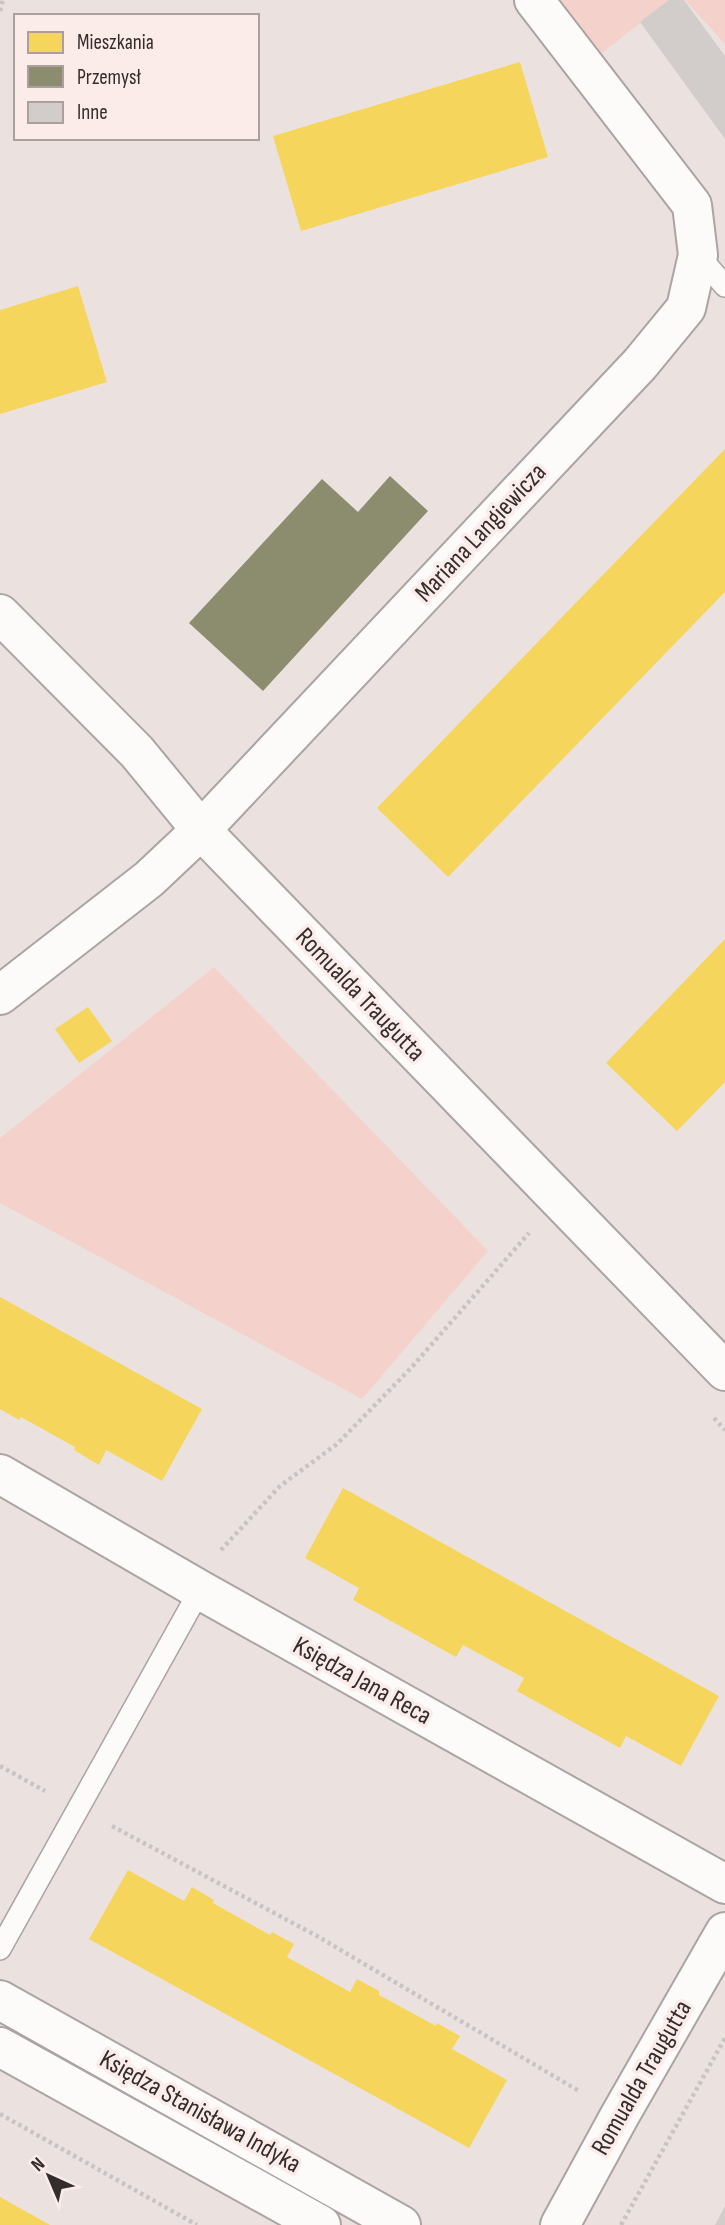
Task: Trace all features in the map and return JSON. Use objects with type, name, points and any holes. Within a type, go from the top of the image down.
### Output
[{"type":"street","name":"Mariana Langiewicza","points":[[0,995],[149,879],[201,830],[640,365],[686,308],[698,255],[692,205],[534,0]]},
{"type":"street","name":"Romualda Traugutta","points":[[0,614],[137,752],[201,830],[725,1371]]},
{"type":"street","name":"Księdza Jana Reca","points":[[0,1474],[208,1573],[725,1884]]},
{"type":"street","name":"Romualda Traugutta","points":[[560,2225],[725,1932]]},
{"type":"street","name":"Księdza Stanisława Indyka","points":[[0,2000],[401,2225]]},
{"type":"street","name":"Księdza Stanisława Indyka","points":[[0,2047],[321,2225]]},
{"type":"lane","points":[[698,255],[725,286]]},
{"type":"lane","points":[[0,1949],[80,1809],[208,1573]]},
{"type":"path","points":[[0,12],[3,0]]},
{"type":"path","points":[[208,1573],[230,1539],[280,1486],[337,1444],[402,1378],[529,1233],[539,1242]]},
{"type":"path","points":[[709,1412],[725,1430]]},
{"type":"path","points":[[0,1766],[317,1936],[620,2115]]},
{"type":"path","points":[[621,2225],[725,2038]]},
{"type":"path","points":[[0,2114],[197,2225]]},
{"type":"shaded area","points":[[536,0],[669,0],[587,65]]},
{"type":"shaded area","points":[[685,0],[725,0],[725,44]]},
{"type":"shaded area","points":[[214,967],[488,1251],[362,1399],[0,1203],[0,1138]]},
{"type":"building: Mieszkania","points":[[520,62],[548,157],[301,231],[273,136]]},
{"type":"building: Mieszkania","points":[[78,286],[107,382],[0,414],[0,310]]},
{"type":"building: Mieszkania","points":[[725,449],[725,592],[448,877],[377,808]]},
{"type":"building: Mieszkania","points":[[725,939],[725,1082],[677,1131],[606,1063]]},
{"type":"building: Mieszkania","points":[[88,1007],[112,1041],[79,1063],[55,1029]]},
{"type":"building: Mieszkania","points":[[0,1297],[202,1409],[162,1481],[106,1450],[99,1465],[74,1450],[75,1447],[21,1417],[19,1420],[0,1409]]},
{"type":"building: Mieszkania","points":[[343,1488],[719,1696],[681,1766],[626,1736],[620,1748],[517,1691],[524,1678],[463,1645],[456,1657],[353,1600],[359,1588],[305,1558]]},
{"type":"building: Mieszkania","points":[[128,1870],[184,1901],[192,1887],[214,1900],[213,1903],[270,1935],[272,1932],[294,1944],[287,1957],[350,1992],[357,1979],[379,1991],[379,1995],[460,2036],[452,2049],[507,2080],[469,2148],[89,1939]]},
{"type":"building: Mieszkania","points":[[0,2197],[50,2225],[0,2225]]},
{"type":"building: Przemysł","points":[[390,476],[428,511],[263,691],[189,623],[322,479],[358,512]]},
{"type":"building: Inne","points":[[669,0],[684,0],[725,56],[725,139],[640,22]]},
{"type":"building: Inne","points":[[725,2206],[725,2225],[715,2225]]}]
